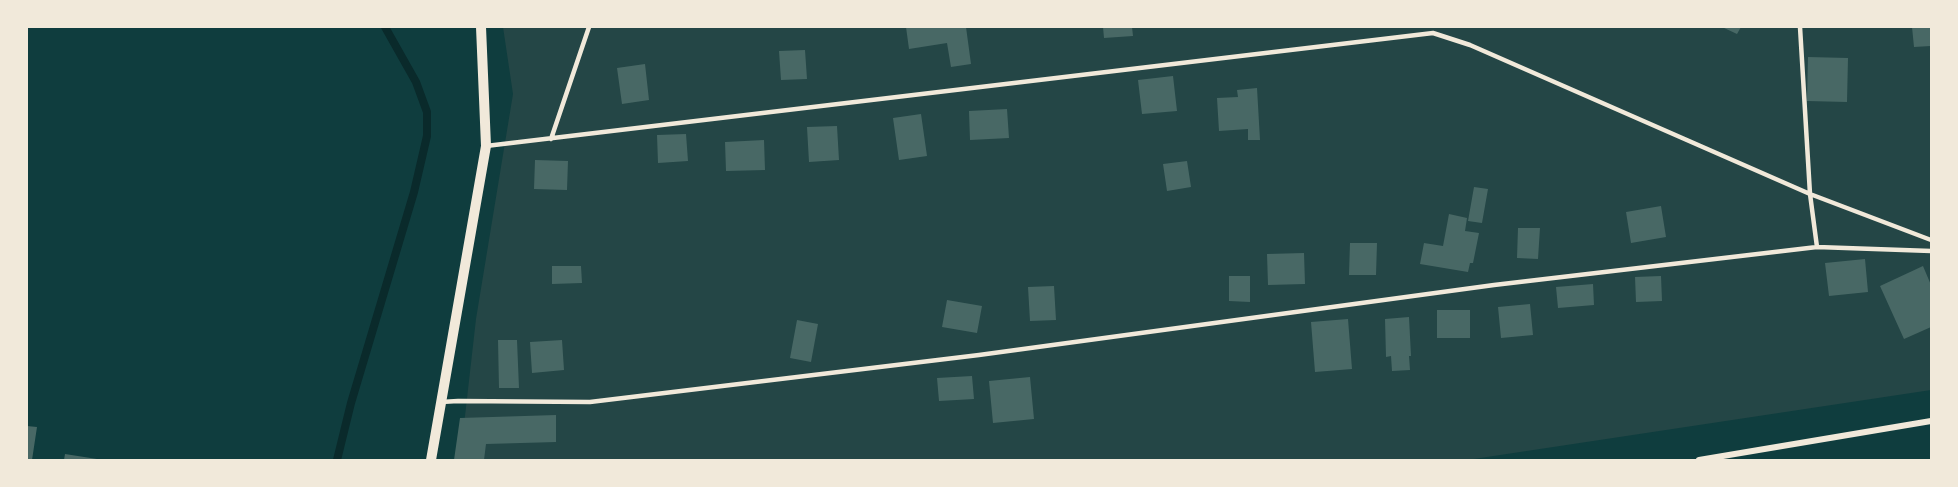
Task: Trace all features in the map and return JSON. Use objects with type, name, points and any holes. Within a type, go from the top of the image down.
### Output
[{"type":"street","points":[[431,460],[486,146],[481,27]]},
{"type":"street","points":[[1699,460],[1931,421]]},
{"type":"lane","points":[[551,139],[589,27]]},
{"type":"lane","points":[[1800,27],[1810,194],[1817,247]]},
{"type":"lane","points":[[486,146],[1432,33],[1470,45],[1810,194],[1931,240]]},
{"type":"lane","points":[[441,402],[590,402],[979,355],[1494,285],[1817,247],[1931,251]]},
{"type":"shaded area","points":[[503,27],[1931,27],[1931,390],[1467,460],[460,460],[476,319],[513,94]]},
{"type":"building","points":[[906,27],[966,27],[971,64],[951,67],[947,43],[909,49]]},
{"type":"building","points":[[1103,27],[1132,27],[1133,36],[1104,38]]},
{"type":"building","points":[[1722,27],[1741,27],[1737,34]]},
{"type":"building","points":[[1912,27],[1931,27],[1931,46],[1914,47]]},
{"type":"building","points":[[805,50],[807,79],[781,80],[779,51]]},
{"type":"building","points":[[1808,57],[1848,58],[1847,102],[1807,101]]},
{"type":"building","points":[[645,64],[649,100],[622,104],[617,68]]},
{"type":"building","points":[[1173,76],[1177,111],[1142,114],[1138,80]]},
{"type":"building","points":[[1257,88],[1260,140],[1248,140],[1248,129],[1219,131],[1217,98],[1238,97],[1237,90]]},
{"type":"building","points":[[1007,109],[1009,138],[970,140],[969,111]]},
{"type":"building","points":[[921,114],[927,156],[899,160],[893,118]]},
{"type":"building","points":[[837,126],[839,160],[809,162],[807,127]]},
{"type":"building","points":[[686,134],[688,161],[658,163],[657,135]]},
{"type":"building","points":[[764,140],[765,170],[726,171],[725,142]]},
{"type":"building","points":[[535,160],[568,161],[567,190],[534,189]]},
{"type":"building","points":[[1187,161],[1191,187],[1167,191],[1163,164]]},
{"type":"building","points":[[1474,187],[1488,189],[1482,223],[1468,221]]},
{"type":"building","points":[[1661,206],[1666,237],[1631,243],[1626,212]]},
{"type":"building","points":[[1449,214],[1467,218],[1465,231],[1479,233],[1473,263],[1470,263],[1468,272],[1420,264],[1424,243],[1443,246]]},
{"type":"building","points":[[1518,228],[1540,228],[1538,259],[1517,258]]},
{"type":"building","points":[[1350,243],[1377,243],[1376,275],[1349,275]]},
{"type":"building","points":[[1304,253],[1305,284],[1268,285],[1267,254]]},
{"type":"building","points":[[1865,259],[1868,292],[1829,296],[1825,263]]},
{"type":"building","points":[[552,266],[581,266],[582,283],[552,284]]},
{"type":"building","points":[[1923,266],[1931,285],[1931,327],[1904,339],[1880,286]]},
{"type":"building","points":[[1229,276],[1250,276],[1250,302],[1229,301]]},
{"type":"building","points":[[1661,276],[1662,301],[1636,302],[1635,277]]},
{"type":"building","points":[[1593,284],[1594,305],[1558,308],[1556,287]]},
{"type":"building","points":[[1054,286],[1056,320],[1030,321],[1028,287]]},
{"type":"building","points":[[947,300],[982,306],[977,333],[942,327]]},
{"type":"building","points":[[1530,304],[1533,335],[1501,338],[1498,307]]},
{"type":"building","points":[[1437,310],[1470,310],[1470,338],[1437,338]]},
{"type":"building","points":[[1409,317],[1410,370],[1392,371],[1391,356],[1386,357],[1385,319]]},
{"type":"building","points":[[1348,319],[1352,369],[1315,372],[1311,322]]},
{"type":"building","points":[[797,320],[818,324],[811,362],[790,358]]},
{"type":"building","points":[[498,340],[517,340],[519,388],[499,388]]},
{"type":"building","points":[[562,340],[564,370],[532,373],[530,342]]},
{"type":"building","points":[[972,376],[974,399],[939,401],[937,378]]},
{"type":"building","points":[[1030,377],[1034,419],[993,423],[989,381]]},
{"type":"building","points":[[556,415],[556,442],[486,444],[484,460],[454,460],[460,418]]},
{"type":"building","points":[[27,426],[37,427],[32,460],[27,460]]},
{"type":"building","points":[[65,454],[97,459],[97,460],[64,460]]},
{"type":"waterway","points":[[337,460],[351,403],[414,192],[427,136],[427,112],[416,82],[385,27]]}]
